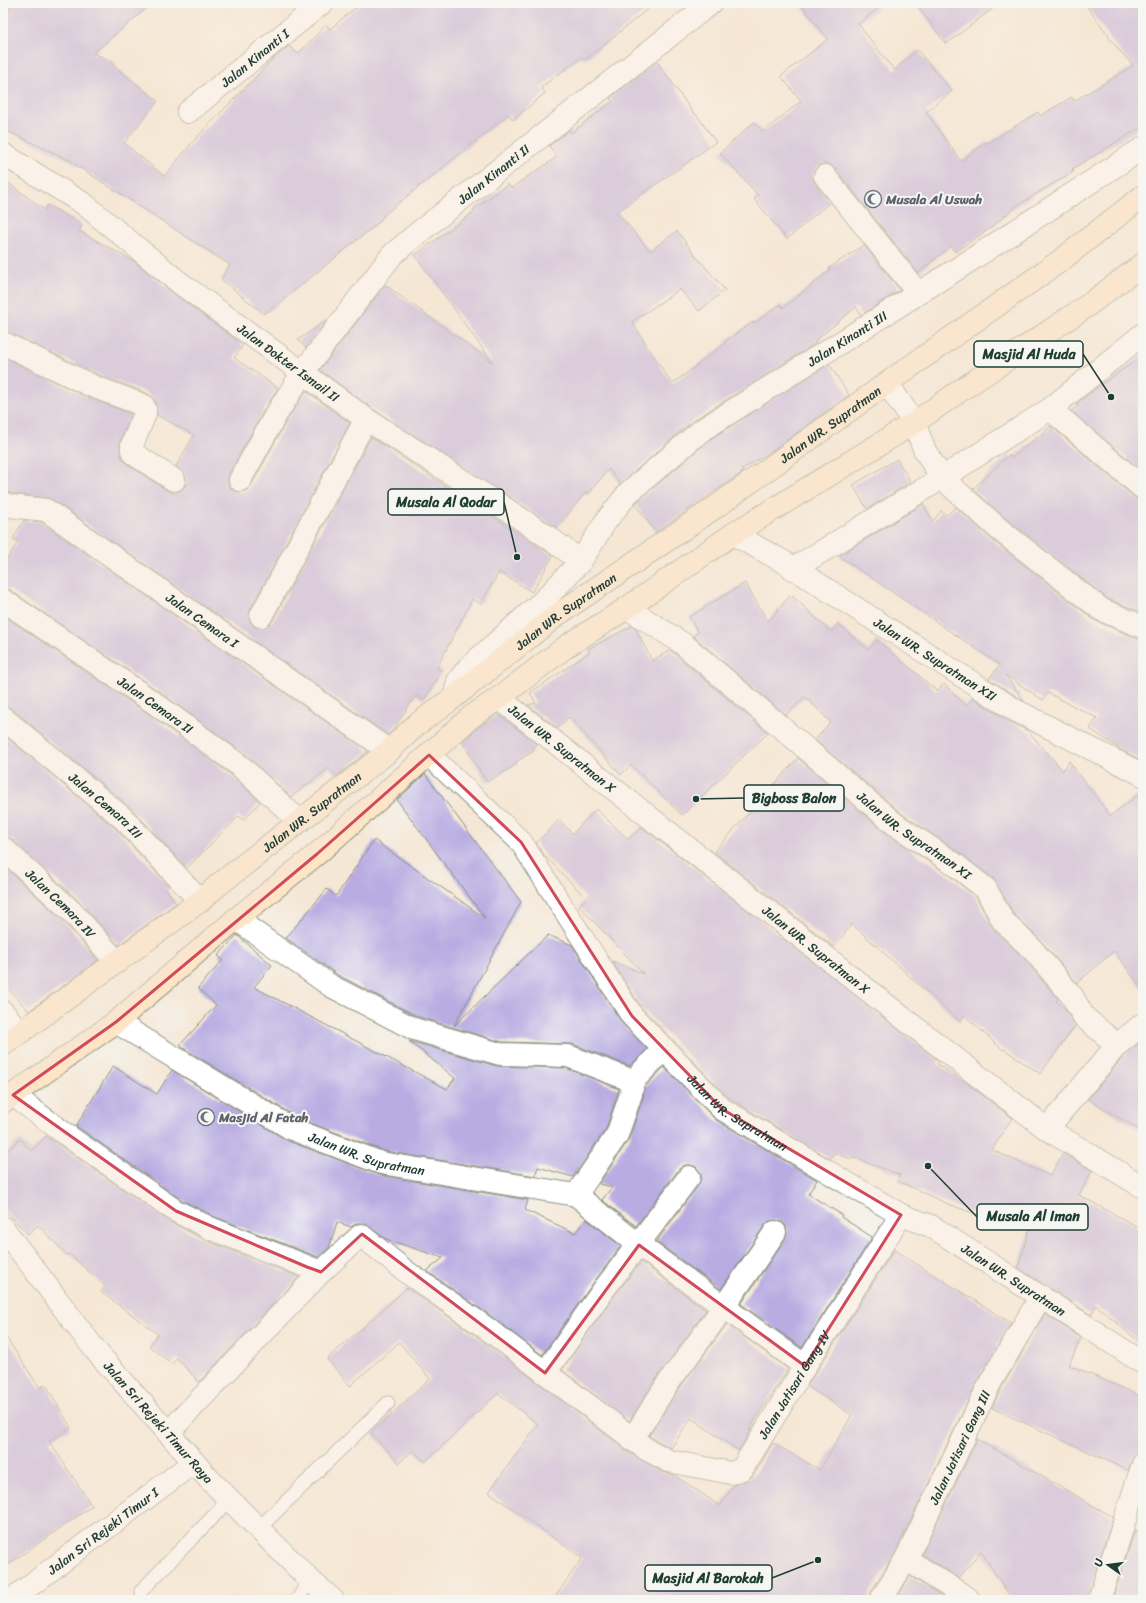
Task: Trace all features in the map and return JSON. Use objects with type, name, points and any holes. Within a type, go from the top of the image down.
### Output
[{"type":"main road","name":"Jalan WR. Supratman","points":[[3,1045],[200,901],[389,751],[416,725],[557,615],[720,504],[887,383],[1060,261],[1143,196]]},
{"type":"main road","points":[[8,1098],[116,1022],[236,918],[317,854],[472,716],[499,698],[567,646],[627,608],[733,534],[914,423],[1087,306],[1143,264]]},
{"type":"street","name":"Jalan Kinanti I","points":[[188,112],[322,3]]},
{"type":"street","name":"Jalan Kinanti II","points":[[240,480],[275,416],[303,372],[392,255],[711,3]]},
{"type":"street","name":"Jalan Kinanti III","points":[[455,696],[458,682],[469,667],[544,600],[581,561],[606,521],[629,492],[702,430],[1143,148]]},
{"type":"street","name":"Jalan Dokter Ismail II","points":[[3,154],[84,204],[180,283],[366,419],[466,482],[541,532],[581,561]]},
{"type":"street","points":[[825,176],[918,293]]},
{"type":"street","points":[[793,569],[942,478],[1050,409],[1143,334]]},
{"type":"street","points":[[3,343],[92,386],[143,405],[145,414],[132,446],[132,450],[134,454],[174,480]]},
{"type":"street","points":[[887,383],[914,423],[926,451],[942,478],[1000,530],[1102,610],[1143,627]]},
{"type":"street","points":[[1050,409],[1143,488]]},
{"type":"street","points":[[261,616],[366,419]]},
{"type":"street","name":"Jalan Cemara I","points":[[6,504],[46,510],[389,751]]},
{"type":"street","name":"Jalan WR. Supratman XII","points":[[733,534],[784,562],[1014,710],[1143,775]]},
{"type":"street","name":"Jalan Cemara II","points":[[3,600],[153,702],[238,765],[299,821]]},
{"type":"street","name":"Jalan WR. Supratman XI","points":[[627,608],[682,643],[896,825],[953,863],[986,889],[1003,921],[1033,950],[1072,996],[1084,1017],[1117,1045]]},
{"type":"street","name":"Jalan WR. Supratman X","points":[[499,698],[896,1013],[1047,1128],[1143,1187]]},
{"type":"street","name":"Jalan Cemara III","points":[[3,718],[124,819],[200,901]]},
{"type":"street","name":"Jalan WR. Supratman","points":[[429,755],[522,842],[632,1016],[722,1109],[901,1215],[931,1226],[1042,1296],[1143,1363]]},
{"type":"street","name":"Jalan Cemara IV","points":[[3,848],[71,911],[117,962]]},
{"type":"street","points":[[236,918],[331,986],[414,1029],[500,1054],[568,1056],[633,1081]]},
{"type":"street","points":[[3,1012],[20,1032]]},
{"type":"street","name":"Jalan WR. Supratman","points":[[116,1022],[292,1129],[381,1162],[576,1195]]},
{"type":"street","points":[[1047,1128],[1117,1045],[1143,1024]]},
{"type":"street","points":[[664,1049],[633,1081],[631,1094],[617,1135],[576,1195],[639,1245],[723,1308],[805,1366]]},
{"type":"street","points":[[8,1098],[68,1136],[176,1211],[210,1228],[320,1272],[168,1433]]},
{"type":"street","points":[[545,1373],[601,1293],[639,1245],[689,1177]]},
{"type":"street","name":"Jalan Jatisari Gang IV","points":[[320,1272],[360,1236],[363,1236],[408,1273],[485,1327],[639,1444],[669,1461],[731,1473],[742,1469],[805,1366],[901,1215]]},
{"type":"street","name":"Jalan Sri Rejeki Timur Raya","points":[[3,1228],[96,1351],[168,1433],[229,1500],[310,1580],[333,1600]]},
{"type":"street","points":[[639,1444],[666,1386],[723,1308],[775,1232]]},
{"type":"street","name":"Jalan Jatisari Gang III","points":[[881,1600],[906,1559],[990,1383],[1042,1296]]},
{"type":"street","name":"Jalan Sri Rejeki Timur I","points":[[11,1600],[194,1462]]},
{"type":"street","points":[[1099,1600],[1143,1464]]},
{"type":"street","points":[[906,1559],[969,1600]]},
{"type":"lane","points":[[258,1529],[388,1403]]},
{"type":"lane","points":[[141,1591],[229,1500]]},
{"type":"lane","points":[[297,1600],[310,1580]]},
{"type":"highlighted area","points":[[429,755],[521,842],[632,1016],[722,1109],[901,1215],[805,1366],[639,1245],[545,1373],[362,1234],[321,1272],[307,1267],[176,1211],[13,1095],[116,1022],[317,854]]},
{"type":"building","points":[[11,3],[153,3],[93,53],[114,62],[113,65],[158,101],[124,143],[164,176],[198,136],[273,59],[289,46],[298,54],[326,25],[330,29],[361,3],[655,3],[585,60],[582,57],[541,87],[545,93],[513,120],[509,114],[385,214],[379,222],[268,312],[267,310],[264,314],[221,279],[230,265],[73,162],[3,129],[3,24]]},
{"type":"building","points":[[799,3],[885,3],[858,24],[894,70],[917,50],[952,91],[926,112],[961,161],[987,142],[988,143],[1038,112],[1040,116],[1072,97],[1074,101],[1133,66],[1108,37],[1109,36],[1084,3],[1143,3],[1143,126],[1072,169],[1074,171],[1018,205],[989,229],[955,252],[951,246],[918,273],[835,168],[829,164],[818,166],[814,171],[813,177],[815,184],[830,202],[787,239],[754,199],[758,195],[720,153],[754,122],[763,132],[801,101],[781,76],[828,39]]},
{"type":"building","points":[[915,3],[1000,3],[946,44]]},
{"type":"building","points":[[657,62],[716,142],[617,212],[650,251],[677,231],[725,290],[699,311],[680,289],[632,322],[672,384],[726,343],[725,341],[781,304],[783,308],[830,270],[829,268],[864,245],[900,290],[861,315],[856,307],[815,341],[816,343],[694,420],[620,484],[609,469],[588,494],[586,492],[557,528],[373,409],[320,370],[385,285],[493,363],[415,255],[474,212],[473,210],[508,184],[511,188],[557,157],[549,146],[569,130],[571,133],[613,101],[610,98]]},
{"type":"building","points":[[3,179],[45,210],[48,205],[82,225],[79,231],[135,262],[173,293],[243,345],[234,358],[278,388],[264,410],[229,474],[229,486],[234,491],[241,492],[247,490],[251,486],[286,422],[306,391],[350,423],[250,610],[249,617],[251,623],[255,627],[262,628],[268,626],[272,622],[371,437],[553,556],[532,592],[499,572],[481,604],[472,599],[437,668],[442,671],[424,700],[416,695],[393,730],[388,735],[53,500],[3,491],[3,357],[87,397],[131,414],[120,440],[121,456],[127,464],[168,491],[179,491],[185,486],[185,475],[176,466],[194,435],[157,415],[156,403],[147,393],[97,374],[3,331]]},
{"type":"building","points":[[328,319],[306,348],[298,340]]},
{"type":"building","points":[[1143,355],[1143,472],[1071,411],[1078,406],[1076,404],[1090,393]]},
{"type":"building","points":[[829,364],[849,395],[775,449],[741,470],[743,472],[656,532],[635,504],[638,501],[709,440]]},
{"type":"building","points":[[1051,426],[1135,498],[1143,500],[1143,613],[1108,599],[1008,520],[973,489],[1009,455],[1012,458]]},
{"type":"building","points":[[897,459],[911,482],[867,509],[853,485]]},
{"type":"building","points":[[923,504],[933,521],[941,511],[947,515],[956,507],[992,540],[1094,620],[1138,639],[1143,639],[1143,761],[1123,751],[1090,729],[1097,718],[1048,693],[1043,700],[1005,675],[1024,701],[989,679],[1000,665],[839,556]]},
{"type":"building","points":[[24,520],[41,522],[368,751],[337,776],[329,768],[291,797],[246,755],[160,692],[10,590],[3,588],[3,565],[18,542],[13,539]]},
{"type":"building","points":[[745,583],[768,621],[791,595],[831,632],[838,624],[868,650],[877,640],[937,691],[944,684],[966,706],[973,698],[1008,721],[1028,731],[1063,771],[1069,761],[1110,816],[1143,791],[1143,990],[1114,951],[1077,983],[1042,942],[1013,913],[994,879],[960,853],[904,815],[815,740],[831,722],[805,697],[786,715],[693,636],[698,632],[689,617]]},
{"type":"building","points":[[3,615],[146,712],[231,775],[260,802],[244,820],[239,816],[187,868],[132,809],[11,708],[3,706]]},
{"type":"building","points":[[632,626],[636,629],[652,661],[670,650],[768,733],[682,815],[631,765],[621,775],[569,717],[557,728],[528,705],[536,703],[530,693],[590,652],[588,649]]},
{"type":"building","points":[[498,714],[537,744],[532,748],[534,751],[516,762],[517,764],[487,782],[462,742],[480,726]]},
{"type":"building","points":[[3,734],[115,828],[169,886],[166,889],[176,903],[119,945],[80,902],[12,839],[3,836]]},
{"type":"building","points":[[798,758],[888,835],[946,873],[976,897],[994,930],[1024,959],[1058,999],[1056,1001],[1064,1008],[1075,1026],[1040,1074],[1004,1049],[1003,1050],[964,1015],[960,1022],[852,924],[834,947],[714,852]]},
{"type":"building","points":[[425,774],[521,902],[454,1026],[548,935],[572,945],[622,1023],[647,1049],[630,1066],[572,1044],[502,1042],[419,1017],[338,975],[286,938],[327,889],[336,896],[374,840],[485,918],[397,800]]},
{"type":"building","points":[[596,809],[628,839],[642,827],[939,1061],[937,1064],[969,1085],[1012,1118],[992,1150],[1050,1176],[1063,1153],[1092,1171],[1079,1195],[1143,1230],[1143,1345],[1096,1305],[1091,1315],[1018,1268],[1030,1227],[980,1213],[979,1215],[948,1204],[898,1181],[900,1175],[852,1157],[852,1159],[834,1153],[830,1159],[730,1099],[642,1008],[612,961],[644,974],[579,906],[586,898],[545,856],[536,843],[559,820],[573,834]]},
{"type":"building","points":[[3,865],[62,920],[98,960],[29,1011],[3,983]]},
{"type":"building","points":[[237,935],[272,965],[254,987],[447,1089],[455,1078],[409,1041],[497,1066],[566,1068],[619,1089],[606,1129],[573,1177],[538,1167],[535,1176],[384,1151],[298,1118],[180,1045],[216,1005],[198,988],[223,960],[218,956]]},
{"type":"building","points":[[1143,1040],[1143,1132],[1088,1099],[1126,1054]]},
{"type":"building","points":[[113,1066],[157,1094],[172,1070],[288,1141],[379,1175],[528,1200],[525,1210],[575,1233],[586,1219],[621,1246],[542,1355],[427,1271],[443,1258],[386,1239],[364,1223],[357,1223],[351,1227],[337,1222],[329,1248],[318,1257],[215,1217],[182,1200],[76,1126]]},
{"type":"building","points":[[664,1067],[716,1120],[817,1180],[808,1194],[842,1215],[841,1217],[872,1237],[802,1348],[741,1304],[785,1239],[787,1233],[786,1226],[782,1222],[776,1220],[769,1221],[765,1225],[721,1289],[656,1242],[699,1184],[701,1173],[696,1167],[685,1165],[679,1169],[636,1226],[602,1200],[612,1187],[599,1184],[629,1139],[643,1098],[645,1087]]},
{"type":"building","points":[[46,1136],[170,1222],[205,1240],[299,1277],[199,1382],[177,1358],[172,1364],[149,1346],[158,1334],[101,1292],[105,1286],[69,1254],[67,1255],[38,1225],[28,1234],[3,1208],[3,1155],[20,1139],[31,1151]]},
{"type":"building","points":[[894,1250],[1011,1323],[979,1378],[895,1553],[870,1593],[869,1600],[553,1600],[582,1558],[489,1492],[538,1424],[498,1393],[425,1462],[413,1450],[399,1463],[371,1433],[430,1379],[399,1342],[350,1386],[327,1359],[407,1288],[478,1337],[625,1450],[663,1472],[674,1475],[720,1506],[734,1485],[746,1481],[753,1476],[773,1443],[820,1470],[852,1415],[807,1386]]},
{"type":"building","points":[[641,1262],[706,1310],[656,1379],[629,1421],[562,1370],[611,1300]]},
{"type":"building","points":[[1045,1314],[1081,1338],[1069,1365],[1143,1397],[1143,1452],[1134,1455],[1128,1470],[992,1408],[1001,1389]]},
{"type":"building","points":[[727,1324],[788,1369],[753,1423],[749,1430],[751,1431],[739,1451],[691,1418],[671,1448],[649,1436],[676,1393]]},
{"type":"building","points":[[3,1333],[40,1388],[46,1385],[71,1428],[49,1441],[92,1506],[3,1568]]},
{"type":"building","points":[[977,1439],[1113,1517],[1087,1600],[1012,1600],[981,1551],[959,1578],[922,1554]]},
{"type":"building","points":[[1135,1530],[1143,1535],[1143,1600],[1112,1600]]},
{"type":"building","points":[[910,1576],[944,1598],[942,1600],[896,1600]]},
{"type":"place","name":"Musala Al Uswah","points":[[873,199]]},
{"type":"place","name":"Masjid Al Huda","points":[[1111,397]]},
{"type":"place","name":"Musala Al Qodar","points":[[517,557]]},
{"type":"place","name":"Bigboss Balon","points":[[696,799]]},
{"type":"place","name":"Masjid Al Fatah","points":[[206,1117]]},
{"type":"place","name":"Musala Al Iman","points":[[928,1166]]},
{"type":"place","name":"Masjid Al Barokah","points":[[818,1560]]}]
